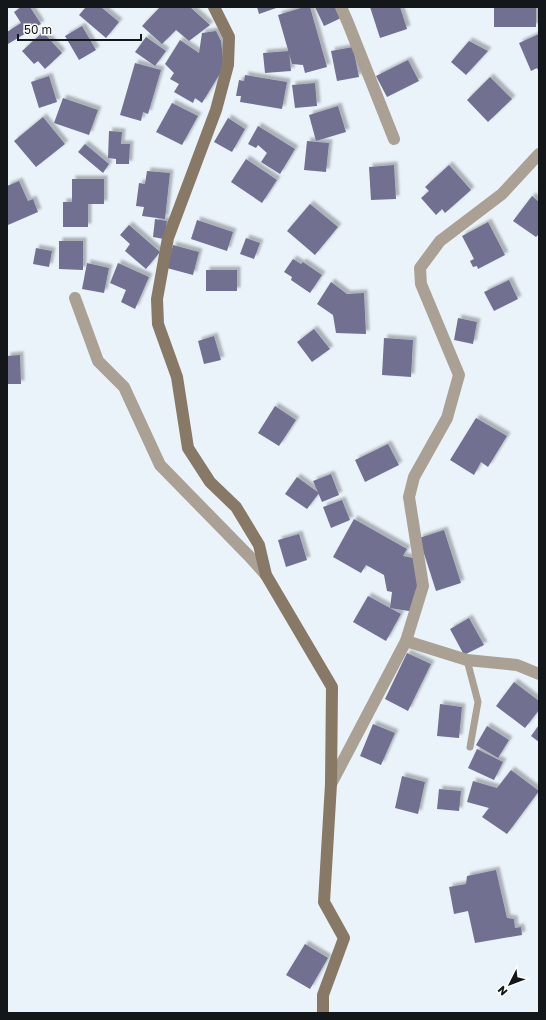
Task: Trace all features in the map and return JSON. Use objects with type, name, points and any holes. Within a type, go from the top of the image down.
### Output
[{"type":"street","points":[[214,7],[229,37],[228,65],[216,110],[168,238],[157,299],[158,324],[177,377],[188,448],[210,482],[236,507],[259,545],[266,575]]},
{"type":"street","points":[[341,7],[394,139]]},
{"type":"street","points":[[331,784],[406,640],[423,586],[409,497],[414,477],[447,418],[459,374],[421,284],[420,268],[440,241],[502,194],[539,154]]},
{"type":"street","points":[[75,298],[98,361],[124,387],[160,465],[266,575],[332,687],[331,784],[324,902],[344,938],[323,995],[323,1013]]},
{"type":"street","points":[[406,640],[467,660],[517,665],[539,674]]},
{"type":"lane","points":[[467,660],[478,702],[470,747]]},
{"type":"building","points":[[21,7],[30,7],[41,24],[8,44],[7,32],[21,23],[14,12]]},
{"type":"building","points":[[86,7],[101,7],[119,22],[106,38],[79,15]]},
{"type":"building","points":[[160,7],[190,7],[210,25],[189,41],[176,30],[162,44],[142,26]]},
{"type":"building","points":[[257,7],[279,7],[259,14]]},
{"type":"building","points":[[304,7],[310,7],[327,67],[305,73],[303,65],[292,64],[278,15]]},
{"type":"building","points":[[315,7],[336,7],[341,18],[324,26]]},
{"type":"building","points":[[370,7],[400,7],[407,29],[380,38]]},
{"type":"building","points":[[494,7],[536,7],[536,27],[494,27]]},
{"type":"building","points":[[82,26],[96,50],[79,60],[65,36]]},
{"type":"building","points":[[216,31],[221,41],[223,59],[221,72],[202,103],[195,98],[193,103],[174,92],[179,84],[170,79],[174,73],[165,64],[180,40],[199,53],[202,33]]},
{"type":"building","points":[[43,32],[62,53],[45,69],[38,61],[34,64],[22,51]]},
{"type":"building","points":[[539,34],[539,72],[537,68],[531,71],[519,43]]},
{"type":"building","points":[[146,37],[166,51],[155,66],[135,52]]},
{"type":"building","points":[[469,41],[488,51],[466,75],[451,62]]},
{"type":"building","points":[[353,47],[359,77],[337,81],[331,51]]},
{"type":"building","points":[[289,51],[291,71],[265,73],[263,53]]},
{"type":"building","points":[[408,60],[419,81],[387,97],[376,76]]},
{"type":"building","points":[[135,63],[161,70],[148,114],[143,112],[141,121],[120,115]]},
{"type":"building","points":[[245,75],[287,82],[282,109],[240,102],[241,96],[236,96],[239,80],[244,81]]},
{"type":"building","points":[[49,76],[57,102],[39,108],[31,82]]},
{"type":"building","points":[[490,77],[512,99],[488,122],[467,100]]},
{"type":"building","points":[[315,83],[317,106],[295,108],[292,85]]},
{"type":"building","points":[[63,98],[98,110],[89,135],[54,123]]},
{"type":"building","points":[[172,103],[198,116],[182,145],[156,132]]},
{"type":"building","points":[[338,106],[346,132],[316,141],[309,115]]},
{"type":"building","points":[[43,117],[65,144],[36,167],[14,141]]},
{"type":"building","points":[[228,118],[245,129],[232,152],[214,142]]},
{"type":"building","points":[[258,126],[295,149],[280,174],[261,162],[267,153],[258,145],[256,148],[248,144]]},
{"type":"building","points":[[109,131],[122,132],[121,144],[130,144],[129,164],[116,164],[116,159],[108,158]]},
{"type":"building","points":[[307,141],[329,143],[326,172],[304,170]]},
{"type":"building","points":[[85,144],[109,164],[103,173],[78,152]]},
{"type":"building","points":[[246,159],[277,180],[262,203],[231,182]]},
{"type":"building","points":[[394,165],[396,199],[371,200],[369,167]]},
{"type":"building","points":[[449,165],[471,190],[445,213],[442,209],[436,215],[421,198],[429,191],[425,187]]},
{"type":"building","points":[[147,171],[170,173],[165,219],[142,216],[144,207],[136,206],[139,183],[145,184]]},
{"type":"building","points":[[72,179],[104,179],[104,204],[88,204],[88,227],[63,227],[63,202],[72,202]]},
{"type":"building","points":[[19,181],[28,201],[33,199],[38,212],[8,225],[7,186]]},
{"type":"building","points":[[532,196],[539,202],[539,234],[536,237],[513,221]]},
{"type":"building","points":[[310,204],[338,227],[315,255],[287,231]]},
{"type":"building","points":[[155,219],[167,221],[164,239],[153,237]]},
{"type":"building","points":[[197,220],[233,232],[227,251],[191,239]]},
{"type":"building","points":[[488,222],[505,255],[478,269],[477,266],[473,267],[470,261],[474,259],[462,236]]},
{"type":"building","points":[[129,225],[160,252],[146,269],[125,251],[130,244],[120,235]]},
{"type":"building","points":[[246,238],[260,243],[254,259],[240,254]]},
{"type":"building","points":[[59,241],[83,241],[83,270],[59,269]]},
{"type":"building","points":[[173,245],[199,252],[193,275],[167,268]]},
{"type":"building","points":[[36,248],[52,251],[49,267],[33,264]]},
{"type":"building","points":[[293,259],[301,264],[303,262],[322,275],[310,293],[291,280],[292,277],[284,272]]},
{"type":"building","points":[[87,263],[109,268],[104,293],[82,289]]},
{"type":"building","points":[[118,263],[149,277],[135,309],[121,302],[126,290],[110,283]]},
{"type":"building","points":[[206,270],[237,270],[237,291],[206,291]]},
{"type":"building","points":[[509,280],[518,299],[494,311],[484,292]]},
{"type":"building","points":[[331,282],[347,294],[364,293],[366,334],[336,333],[333,315],[317,304]]},
{"type":"building","points":[[458,318],[477,322],[473,344],[454,340]]},
{"type":"building","points":[[314,329],[330,349],[312,362],[297,342]]},
{"type":"building","points":[[214,336],[221,360],[204,364],[198,341]]},
{"type":"building","points":[[384,338],[413,340],[411,377],[382,375]]},
{"type":"building","points":[[20,355],[21,384],[7,384],[7,356]]},
{"type":"building","points":[[275,406],[296,420],[279,446],[258,433]]},
{"type":"building","points":[[476,418],[507,436],[488,467],[481,462],[474,475],[450,460]]},
{"type":"building","points":[[388,444],[399,465],[365,482],[355,460]]},
{"type":"building","points":[[331,474],[339,495],[322,502],[313,481]]},
{"type":"building","points":[[297,477],[319,493],[307,509],[285,494]]},
{"type":"building","points":[[342,500],[350,520],[331,528],[323,507]]},
{"type":"building","points":[[354,519],[407,549],[403,556],[413,558],[418,589],[415,612],[390,608],[392,592],[387,591],[384,575],[366,565],[361,573],[333,557]]},
{"type":"building","points":[[444,530],[461,583],[436,591],[419,538]]},
{"type":"building","points":[[299,534],[307,560],[286,567],[278,540]]},
{"type":"building","points":[[368,596],[401,614],[386,641],[353,622]]},
{"type":"building","points":[[469,618],[484,645],[464,655],[450,629]]},
{"type":"building","points":[[407,653],[431,664],[408,711],[385,699]]},
{"type":"building","points":[[514,682],[539,701],[539,710],[525,728],[496,706]]},
{"type":"building","points":[[440,704],[462,707],[459,738],[437,736]]},
{"type":"building","points":[[373,724],[395,733],[381,765],[360,756]]},
{"type":"building","points":[[539,725],[539,742],[531,736]]},
{"type":"building","points":[[487,726],[509,740],[498,758],[476,745]]},
{"type":"building","points":[[477,749],[503,762],[494,780],[468,768]]},
{"type":"building","points":[[511,770],[539,791],[507,834],[482,817],[489,808],[467,802],[473,781],[497,788]]},
{"type":"building","points":[[402,776],[425,782],[418,814],[395,808]]},
{"type":"building","points":[[439,789],[461,791],[459,811],[437,809]]},
{"type":"building","points":[[496,870],[507,918],[514,919],[515,928],[521,927],[522,935],[475,943],[468,911],[454,914],[449,887],[466,884],[467,876]]},
{"type":"building","points":[[305,944],[328,958],[310,989],[286,975]]}]
